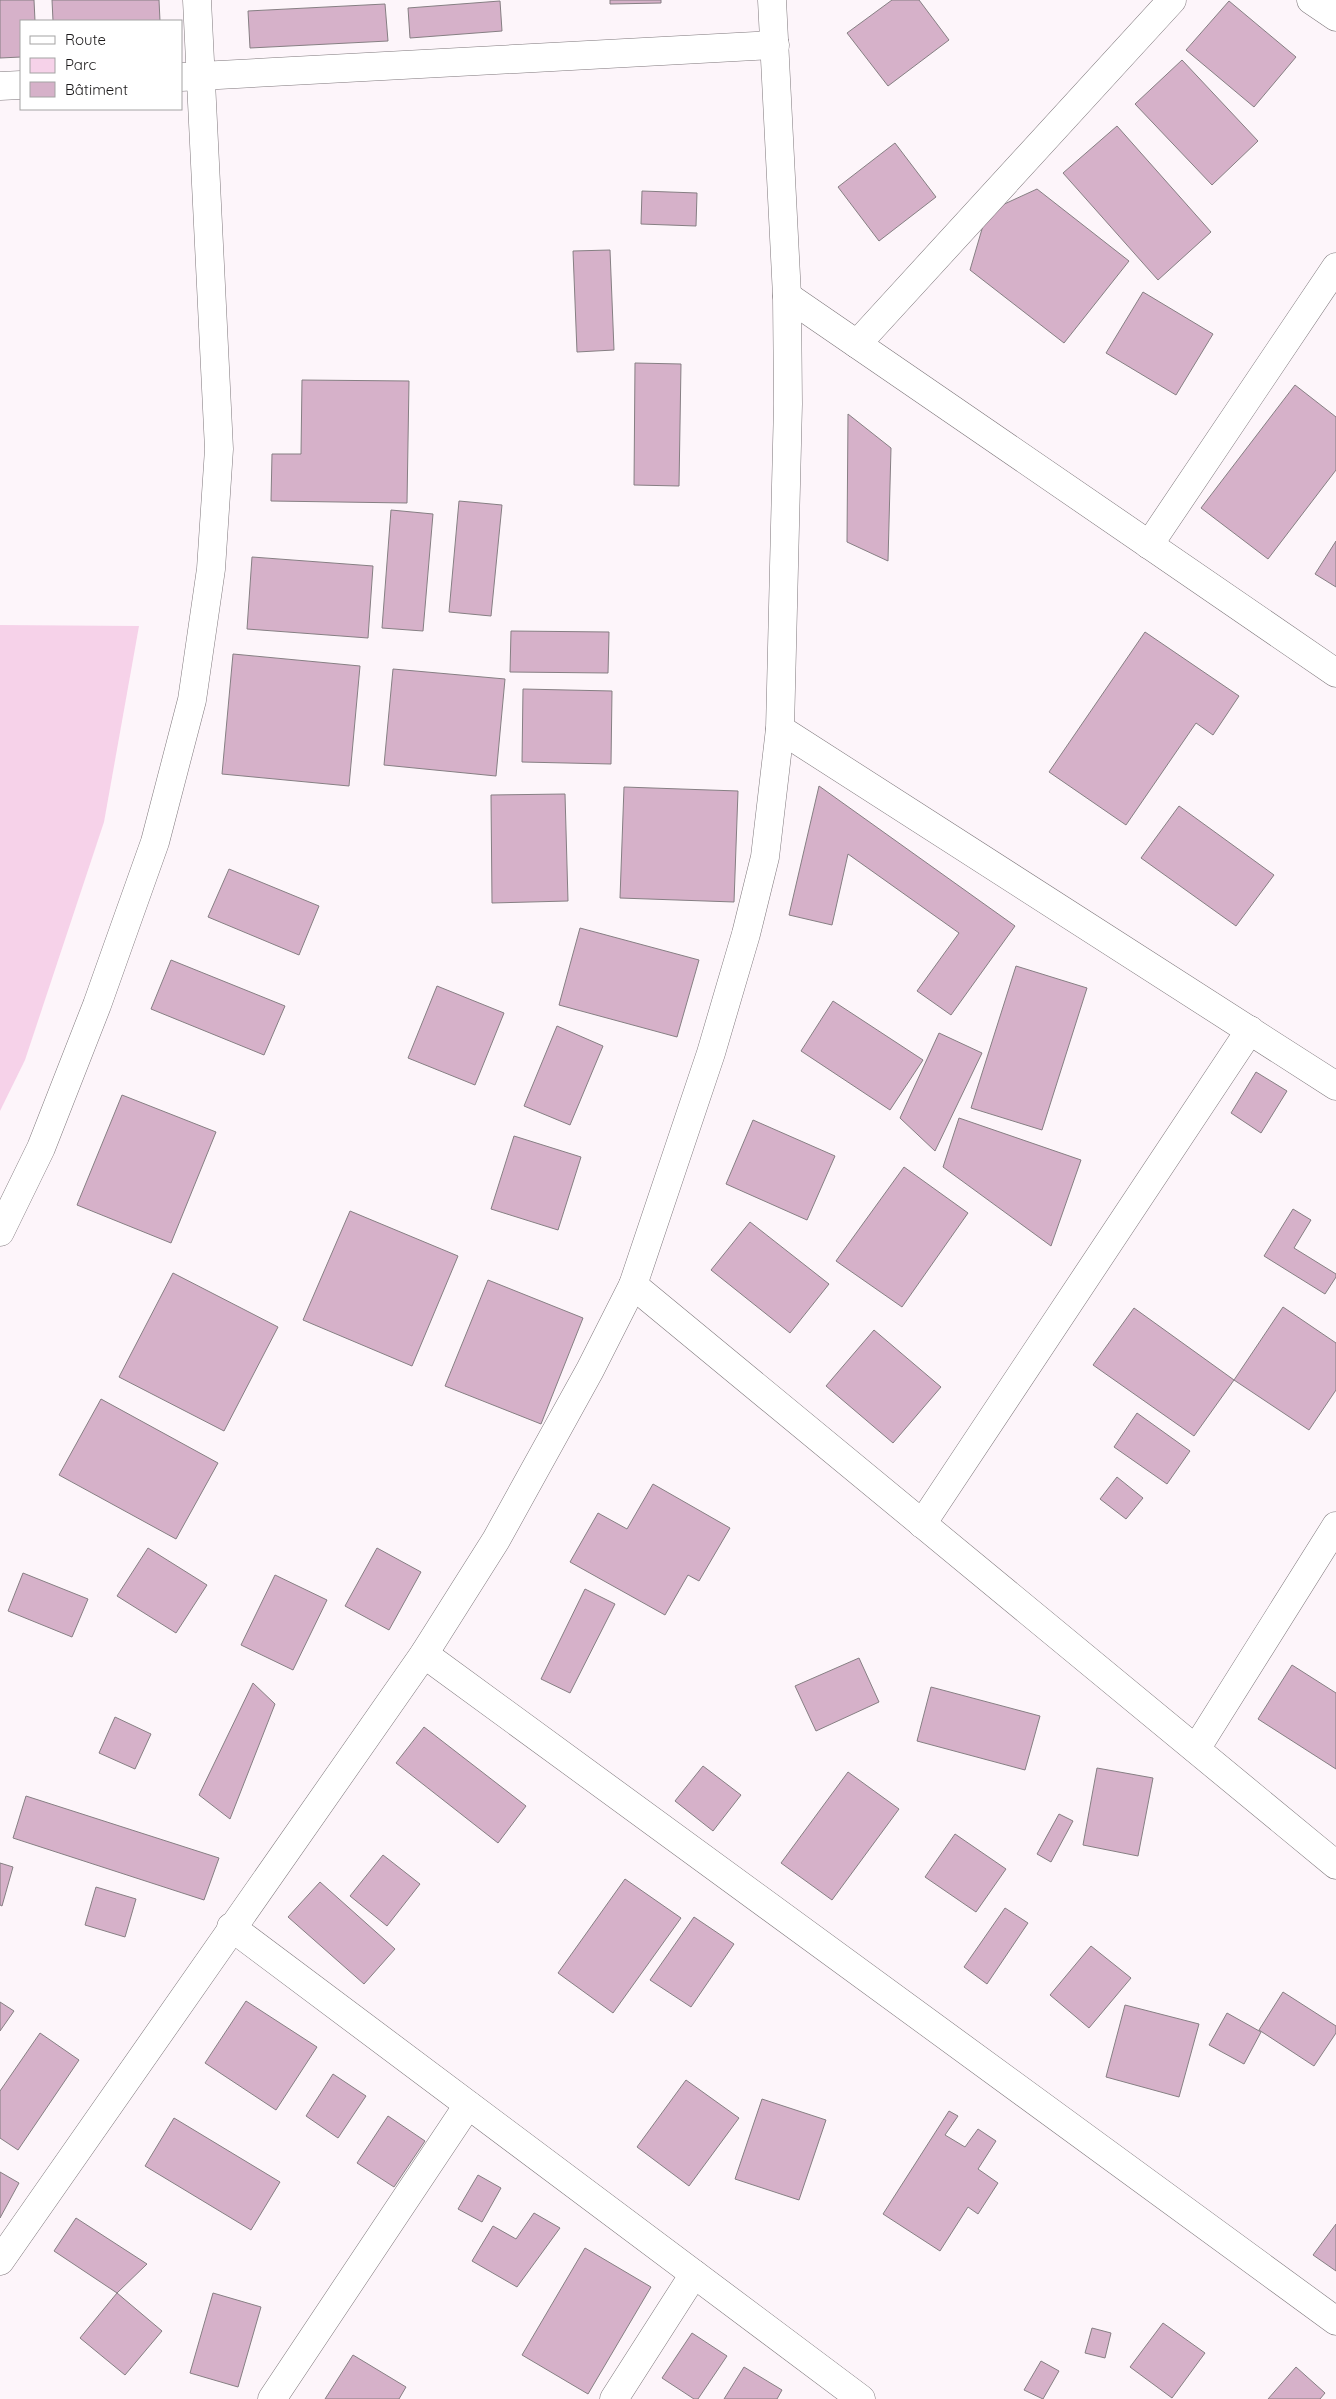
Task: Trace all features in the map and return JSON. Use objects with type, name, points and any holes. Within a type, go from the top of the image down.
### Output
[{"type":"street","points":[[0,1232],[41,1148],[100,996],[155,842],[192,700],[211,569],[219,449],[191,76],[197,0]]},
{"type":"street","points":[[0,2261],[231,1927],[424,1654],[505,1523],[590,1370],[633,1285],[711,1053],[746,934],[765,856],[780,729],[788,404],[787,296],[772,0]]},
{"type":"street","points":[[856,344],[1172,0]]},
{"type":"street","points":[[1311,0],[1336,17]]},
{"type":"street","points":[[191,76],[774,45]]},
{"type":"street","points":[[0,86],[20,85]]},
{"type":"street","points":[[1150,545],[1336,267]]},
{"type":"street","points":[[787,296],[1336,673]]},
{"type":"street","points":[[780,729],[1336,1086]]},
{"type":"street","points":[[922,1524],[1250,1030]]},
{"type":"street","points":[[633,1285],[1336,1865]]},
{"type":"street","points":[[1196,1750],[1336,1526]]},
{"type":"street","points":[[424,1654],[1336,2321]]},
{"type":"street","points":[[231,1927],[861,2399]]},
{"type":"street","points":[[272,2399],[468,2105]]},
{"type":"street","points":[[614,2399],[694,2274]]},
{"type":"green space","points":[[0,625],[139,626],[104,822],[25,1060],[0,1111]]},
{"type":"building","points":[[0,0],[34,0],[35,20],[20,20],[20,57],[0,58]]},
{"type":"building","points":[[52,0],[159,0],[160,20],[53,20]]},
{"type":"building","points":[[610,0],[661,0],[661,3],[610,4]]},
{"type":"building","points":[[892,0],[919,0],[949,40],[888,86],[847,33]]},
{"type":"building","points":[[500,1],[502,31],[410,38],[408,8]]},
{"type":"building","points":[[1229,1],[1296,57],[1254,107],[1186,50]]},
{"type":"building","points":[[385,4],[388,41],[250,48],[248,11]]},
{"type":"building","points":[[1182,60],[1258,141],[1212,185],[1135,104]]},
{"type":"building","points":[[1117,126],[1211,232],[1158,280],[1063,173]]},
{"type":"building","points":[[895,143],[936,197],[879,241],[838,187]]},
{"type":"building","points":[[1037,189],[1129,261],[1064,343],[970,270],[987,212]]},
{"type":"building","points":[[642,191],[697,193],[696,226],[641,224]]},
{"type":"building","points":[[610,250],[614,350],[577,352],[573,251]]},
{"type":"building","points":[[1143,292],[1213,334],[1176,395],[1106,353]]},
{"type":"building","points":[[635,363],[681,364],[679,486],[634,485]]},
{"type":"building","points":[[302,380],[409,381],[407,503],[271,501],[272,454],[301,454]]},
{"type":"building","points":[[1295,385],[1336,417],[1336,470],[1268,559],[1201,508]]},
{"type":"building","points":[[848,414],[891,448],[888,561],[847,542]]},
{"type":"building","points":[[459,501],[502,505],[491,616],[449,612]]},
{"type":"building","points":[[391,510],[433,514],[423,631],[382,628]]},
{"type":"building","points":[[1336,541],[1336,587],[1315,574]]},
{"type":"building","points":[[252,557],[373,566],[368,638],[247,629]]},
{"type":"building","points":[[511,631],[609,632],[608,673],[510,672]]},
{"type":"building","points":[[1145,632],[1239,696],[1213,735],[1196,723],[1126,825],[1049,772]]},
{"type":"building","points":[[233,654],[360,666],[349,786],[222,774]]},
{"type":"building","points":[[393,669],[505,679],[496,776],[384,765]]},
{"type":"building","points":[[523,689],[612,691],[611,764],[522,762]]},
{"type":"building","points":[[819,786],[1015,926],[951,1015],[917,991],[959,933],[848,854],[832,925],[789,915]]},
{"type":"building","points":[[624,787],[738,791],[734,902],[620,898]]},
{"type":"building","points":[[565,794],[568,901],[492,903],[491,795]]},
{"type":"building","points":[[1179,806],[1274,875],[1236,926],[1141,858]]},
{"type":"building","points":[[229,869],[319,906],[299,955],[208,917]]},
{"type":"building","points":[[580,928],[699,960],[677,1037],[559,1005]]},
{"type":"building","points":[[171,960],[285,1006],[264,1055],[151,1009]]},
{"type":"building","points":[[1016,966],[1087,988],[1042,1130],[971,1108]]},
{"type":"building","points":[[437,986],[504,1013],[475,1085],[408,1058]]},
{"type":"building","points":[[833,1001],[923,1060],[890,1110],[801,1051]]},
{"type":"building","points":[[557,1026],[603,1046],[570,1125],[524,1106]]},
{"type":"building","points":[[939,1033],[982,1053],[935,1151],[900,1118]]},
{"type":"building","points":[[1256,1072],[1287,1091],[1261,1133],[1231,1113]]},
{"type":"building","points":[[122,1095],[216,1132],[171,1243],[77,1205]]},
{"type":"building","points":[[959,1118],[1081,1160],[1051,1246],[943,1167]]},
{"type":"building","points":[[753,1120],[835,1156],[807,1220],[726,1184]]},
{"type":"building","points":[[514,1136],[581,1157],[558,1230],[491,1209]]},
{"type":"building","points":[[904,1167],[968,1213],[902,1307],[836,1261]]},
{"type":"building","points":[[1293,1209],[1311,1220],[1294,1248],[1336,1274],[1325,1294],[1264,1256]]},
{"type":"building","points":[[350,1211],[458,1256],[412,1366],[303,1320]]},
{"type":"building","points":[[750,1222],[829,1284],[790,1333],[711,1270]]},
{"type":"building","points":[[173,1273],[278,1327],[224,1431],[119,1377]]},
{"type":"building","points":[[488,1280],[583,1318],[541,1424],[445,1386]]},
{"type":"building","points":[[1283,1307],[1336,1343],[1336,1390],[1309,1430],[1234,1380]]},
{"type":"building","points":[[1134,1308],[1234,1380],[1194,1436],[1093,1365]]},
{"type":"building","points":[[874,1330],[941,1387],[893,1443],[826,1386]]},
{"type":"building","points":[[101,1399],[218,1463],[176,1539],[59,1475]]},
{"type":"building","points":[[1137,1413],[1190,1451],[1167,1484],[1114,1447]]},
{"type":"building","points":[[1117,1477],[1143,1498],[1126,1519],[1100,1499]]},
{"type":"building","points":[[653,1484],[730,1528],[699,1581],[688,1575],[665,1615],[570,1562],[598,1513],[627,1529]]},
{"type":"building","points":[[148,1548],[207,1585],[176,1633],[117,1596]]},
{"type":"building","points":[[377,1548],[421,1572],[389,1630],[345,1606]]},
{"type":"building","points":[[23,1573],[88,1599],[72,1637],[8,1611]]},
{"type":"building","points":[[275,1575],[327,1600],[293,1670],[241,1645]]},
{"type":"building","points":[[585,1589],[615,1604],[570,1693],[541,1679]]},
{"type":"building","points":[[859,1658],[879,1702],[816,1731],[795,1686]]},
{"type":"building","points":[[1292,1665],[1336,1693],[1336,1769],[1258,1719]]},
{"type":"building","points":[[253,1683],[275,1704],[230,1819],[199,1795]]},
{"type":"building","points":[[931,1687],[1040,1716],[1025,1770],[917,1741]]},
{"type":"building","points":[[115,1717],[151,1734],[135,1769],[99,1753]]},
{"type":"building","points":[[424,1727],[526,1806],[498,1843],[396,1763]]},
{"type":"building","points":[[703,1766],[741,1795],[713,1831],[675,1801]]},
{"type":"building","points":[[1097,1768],[1153,1778],[1138,1856],[1083,1845]]},
{"type":"building","points":[[848,1772],[899,1809],[832,1900],[781,1863]]},
{"type":"building","points":[[26,1796],[219,1858],[204,1900],[13,1838]]},
{"type":"building","points":[[1059,1814],[1073,1821],[1051,1862],[1037,1854]]},
{"type":"building","points":[[955,1834],[1006,1869],[976,1912],[925,1877]]},
{"type":"building","points":[[383,1855],[420,1884],[387,1926],[350,1896]]},
{"type":"building","points":[[0,1863],[13,1867],[2,1906],[0,1905]]},
{"type":"building","points":[[625,1879],[681,1918],[613,2013],[558,1973]]},
{"type":"building","points":[[320,1882],[395,1949],[364,1984],[288,1917]]},
{"type":"building","points":[[96,1887],[136,1899],[125,1937],[85,1925]]},
{"type":"building","points":[[1005,1908],[1028,1923],[987,1984],[964,1967]]},
{"type":"building","points":[[694,1917],[734,1944],[691,2007],[650,1980]]},
{"type":"building","points":[[1091,1946],[1131,1978],[1089,2028],[1050,1995]]},
{"type":"building","points":[[1283,1992],[1336,2026],[1336,2033],[1314,2066],[1259,2030]]},
{"type":"building","points":[[246,2001],[317,2047],[276,2110],[205,2063]]},
{"type":"building","points":[[0,2002],[14,2011],[0,2031]]},
{"type":"building","points":[[1125,2005],[1199,2024],[1179,2097],[1106,2077]]},
{"type":"building","points":[[1227,2013],[1261,2032],[1244,2064],[1209,2045]]},
{"type":"building","points":[[40,2033],[79,2060],[18,2150],[0,2138],[0,2091]]},
{"type":"building","points":[[333,2074],[366,2096],[338,2138],[306,2116]]},
{"type":"building","points":[[686,2080],[739,2118],[689,2186],[637,2147]]},
{"type":"building","points":[[762,2099],[826,2120],[799,2200],[735,2179]]},
{"type":"building","points":[[949,2111],[958,2116],[945,2135],[965,2147],[978,2129],[996,2141],[978,2169],[998,2183],[978,2214],[968,2207],[940,2251],[883,2214]]},
{"type":"building","points":[[388,2116],[425,2141],[394,2187],[357,2163]]},
{"type":"building","points":[[174,2118],[280,2182],[251,2230],[145,2166]]},
{"type":"building","points":[[0,2172],[19,2183],[0,2218]]},
{"type":"building","points":[[478,2175],[501,2188],[482,2222],[458,2209]]},
{"type":"building","points":[[534,2213],[560,2228],[517,2287],[472,2261],[493,2226],[516,2239]]},
{"type":"building","points":[[76,2218],[147,2264],[117,2293],[54,2251]]},
{"type":"building","points":[[1336,2224],[1336,2271],[1313,2255]]},
{"type":"building","points":[[585,2248],[651,2287],[588,2394],[522,2355]]},
{"type":"building","points":[[117,2293],[162,2331],[125,2375],[80,2338]]},
{"type":"building","points":[[213,2293],[261,2307],[238,2387],[190,2373]]},
{"type":"building","points":[[1163,2323],[1205,2353],[1172,2398],[1130,2367]]},
{"type":"building","points":[[1092,2328],[1111,2333],[1105,2358],[1085,2353]]},
{"type":"building","points":[[692,2333],[727,2356],[698,2399],[694,2399],[662,2378]]},
{"type":"building","points":[[353,2355],[406,2387],[399,2399],[325,2399]]},
{"type":"building","points":[[1041,2361],[1059,2371],[1043,2399],[1024,2390]]},
{"type":"building","points":[[744,2367],[782,2390],[777,2399],[724,2399]]},
{"type":"building","points":[[1296,2367],[1325,2393],[1320,2399],[1268,2399]]}]
